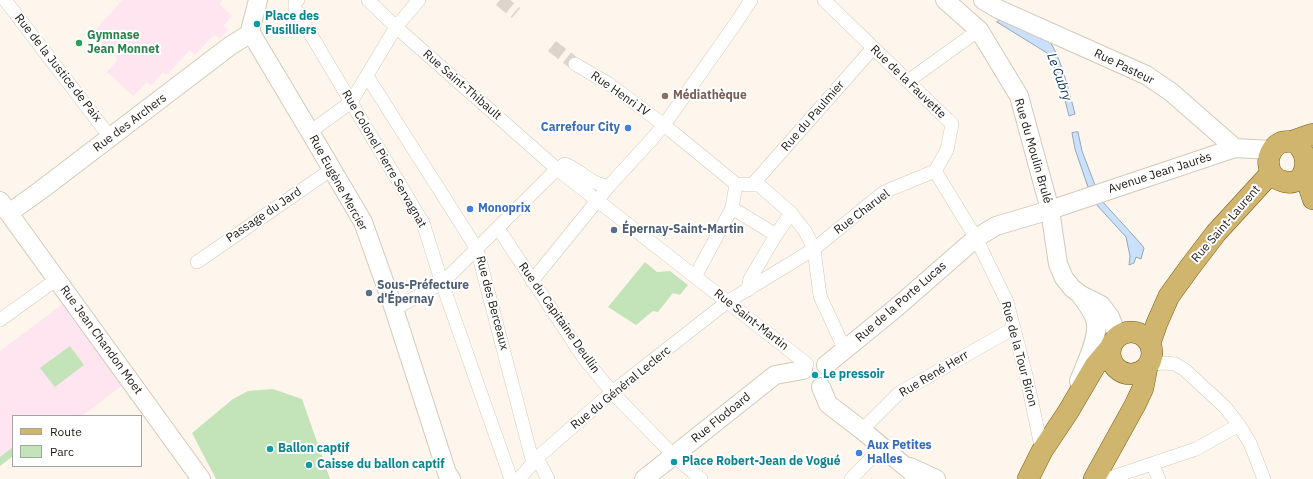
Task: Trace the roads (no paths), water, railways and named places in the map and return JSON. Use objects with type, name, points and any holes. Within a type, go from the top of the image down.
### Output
[{"type":"main road","points":[[251,33],[251,27],[258,0]]},
{"type":"main road","name":"Rue du Moulin Brulé","points":[[945,0],[979,30],[1019,96],[1050,210],[1058,264],[1064,278],[1072,288],[1081,295]]},
{"type":"main road","points":[[979,30],[994,3]]},
{"type":"main road","name":"Rue Pasteur","points":[[994,3],[1146,75],[1171,92],[1236,148]]},
{"type":"main road","name":"Rue des Archers","points":[[3,211],[41,190],[230,46],[251,33]]},
{"type":"main road","name":"Rue Eugène Mercier","points":[[251,33],[362,222],[394,309],[447,473],[451,479]]},
{"type":"main road","points":[[1309,159],[1300,179],[1294,182],[1281,181],[1271,173],[1268,162],[1269,156],[1275,146],[1280,143],[1292,141],[1313,134]]},
{"type":"main road","points":[[1292,141],[1303,146],[1309,159],[1313,199]]},
{"type":"main road","name":"Avenue Jean Jaurès","points":[[976,238],[996,226],[1050,210],[1236,148],[1272,150]]},
{"type":"main road","name":"Rue Saint-Laurent","points":[[1121,339],[1149,317],[1169,296],[1216,233],[1271,173]]},
{"type":"main road","name":"Rue Jean Chandon Moet","points":[[3,211],[57,279],[202,479]]},
{"type":"main road","name":"Rue de la Porte Lucas","points":[[826,365],[976,238]]},
{"type":"main road","points":[[1081,295],[1101,305],[1110,317],[1121,339]]},
{"type":"main road","points":[[1068,412],[1096,335],[1096,323],[1090,309],[1081,295]]},
{"type":"main road","name":"Rue Saint-Laurent","points":[[1094,479],[1143,388],[1157,323],[1169,296]]},
{"type":"main road","points":[[1028,479],[1042,452],[1095,366],[1121,339],[1141,334],[1148,340],[1149,358],[1137,373],[1131,374],[1120,370],[1115,366],[1110,354],[1121,339]]},
{"type":"main road","points":[[819,361],[826,365],[829,377],[828,382],[821,387],[813,388],[806,385],[802,378],[805,367],[811,362],[819,361]]},
{"type":"main road","name":"Rue Flodoard","points":[[644,479],[775,375],[805,367]]},
{"type":"main road","points":[[821,387],[828,404],[862,430],[920,479]]},
{"type":"main road","points":[[905,466],[936,479]]},
{"type":"street","name":"Rue de la Justice de Paix","points":[[5,0],[110,137]]},
{"type":"street","name":"Rue Saint-Thibault","points":[[368,0],[396,27],[557,169],[598,200]]},
{"type":"street","points":[[310,132],[351,102],[396,27],[419,0]]},
{"type":"street","points":[[532,281],[609,186],[664,125],[751,0]]},
{"type":"street","name":"Rue de la Fauvette","points":[[824,0],[952,124],[947,150],[935,171]]},
{"type":"street","name":"Rue Colonel Pierre Servagnat","points":[[296,3],[351,102],[424,223],[442,283],[511,479]]},
{"type":"street","points":[[908,82],[979,30]]},
{"type":"street","name":"Rue du Paulmier","points":[[754,184],[873,48]]},
{"type":"street","name":"Rue Henri IV","points":[[575,64],[609,84],[664,125],[736,184]]},
{"type":"street","name":"Rue des Berceaux","points":[[367,76],[477,249],[535,461],[548,479]]},
{"type":"street","points":[[394,309],[442,283],[557,169],[565,164],[572,167],[592,182],[603,186],[609,186]]},
{"type":"street","name":"Passage du Jard","points":[[197,262],[228,239],[332,169]]},
{"type":"street","points":[[935,171],[976,238]]},
{"type":"street","name":"Rue Charuel","points":[[748,290],[814,249],[884,192],[935,171]]},
{"type":"street","points":[[695,277],[732,208],[736,184],[759,184],[791,213],[805,231],[814,249],[820,296],[845,350]]},
{"type":"street","name":"Rue Saint-Martin","points":[[598,200],[728,302],[805,367]]},
{"type":"street","points":[[732,208],[776,235]]},
{"type":"street","points":[[748,290],[750,279],[791,213]]},
{"type":"street","name":"Rue du Capitaine Deullin","points":[[498,228],[583,357],[612,392],[674,456],[701,479]]},
{"type":"street","name":"Rue de la Tour Biron","points":[[976,238],[1007,302],[1027,379],[1042,452]]},
{"type":"street","points":[[0,320],[57,279]]},
{"type":"street","name":"Rue du Général Leclerc","points":[[519,479],[535,461],[612,392],[728,302],[748,290]]},
{"type":"street","name":"Rue René Herr","points":[[862,430],[899,393],[1014,328]]},
{"type":"street","points":[[1149,358],[1165,363],[1175,364],[1185,370],[1225,407],[1239,425],[1250,443],[1264,479]]},
{"type":"street","points":[[1106,479],[1196,449],[1239,425]]},
{"type":"street","points":[[851,479],[882,447]]},
{"type":"street","points":[[1152,464],[1159,479]]},
{"type":"water","name":"Le Cubry","points":[[1006,17],[1038,31],[1050,42],[1063,72],[1075,114],[1069,116],[1066,99],[1056,69],[1047,53],[997,22]]},
{"type":"water","points":[[1078,132],[1082,151],[1095,185],[1088,187],[1075,149],[1072,133]]},
{"type":"water","points":[[1102,201],[1144,248],[1141,259],[1136,257],[1134,263],[1129,265],[1130,256],[1126,237],[1095,203]]},
{"type":"tunnel","points":[[500,0],[516,13]]},
{"type":"tunnel","points":[[552,46],[575,64]]},
{"type":"place","name":"Place des Fusilliers","points":[[257,24]]},
{"type":"place","name":"Gymnase Jean Monnet","points":[[79,43]]},
{"type":"place","name":"Médiathèque","points":[[665,96]]},
{"type":"place","name":"Carrefour City","points":[[628,128]]},
{"type":"place","name":"Monoprix","points":[[470,209]]},
{"type":"place","name":"Épernay-Saint-Martin","points":[[614,230]]},
{"type":"place","name":"Sous-Préfecture d'Épernay","points":[[369,293]]},
{"type":"place","name":"Le pressoir","points":[[815,375]]},
{"type":"place","name":"Ballon captif","points":[[270,449]]},
{"type":"place","name":"Aux Petites Halles","points":[[859,453]]},
{"type":"place","name":"Place Robert-Jean de Vogué","points":[[674,462]]},
{"type":"place","name":"Caisse du ballon captif","points":[[309,465]]}]
